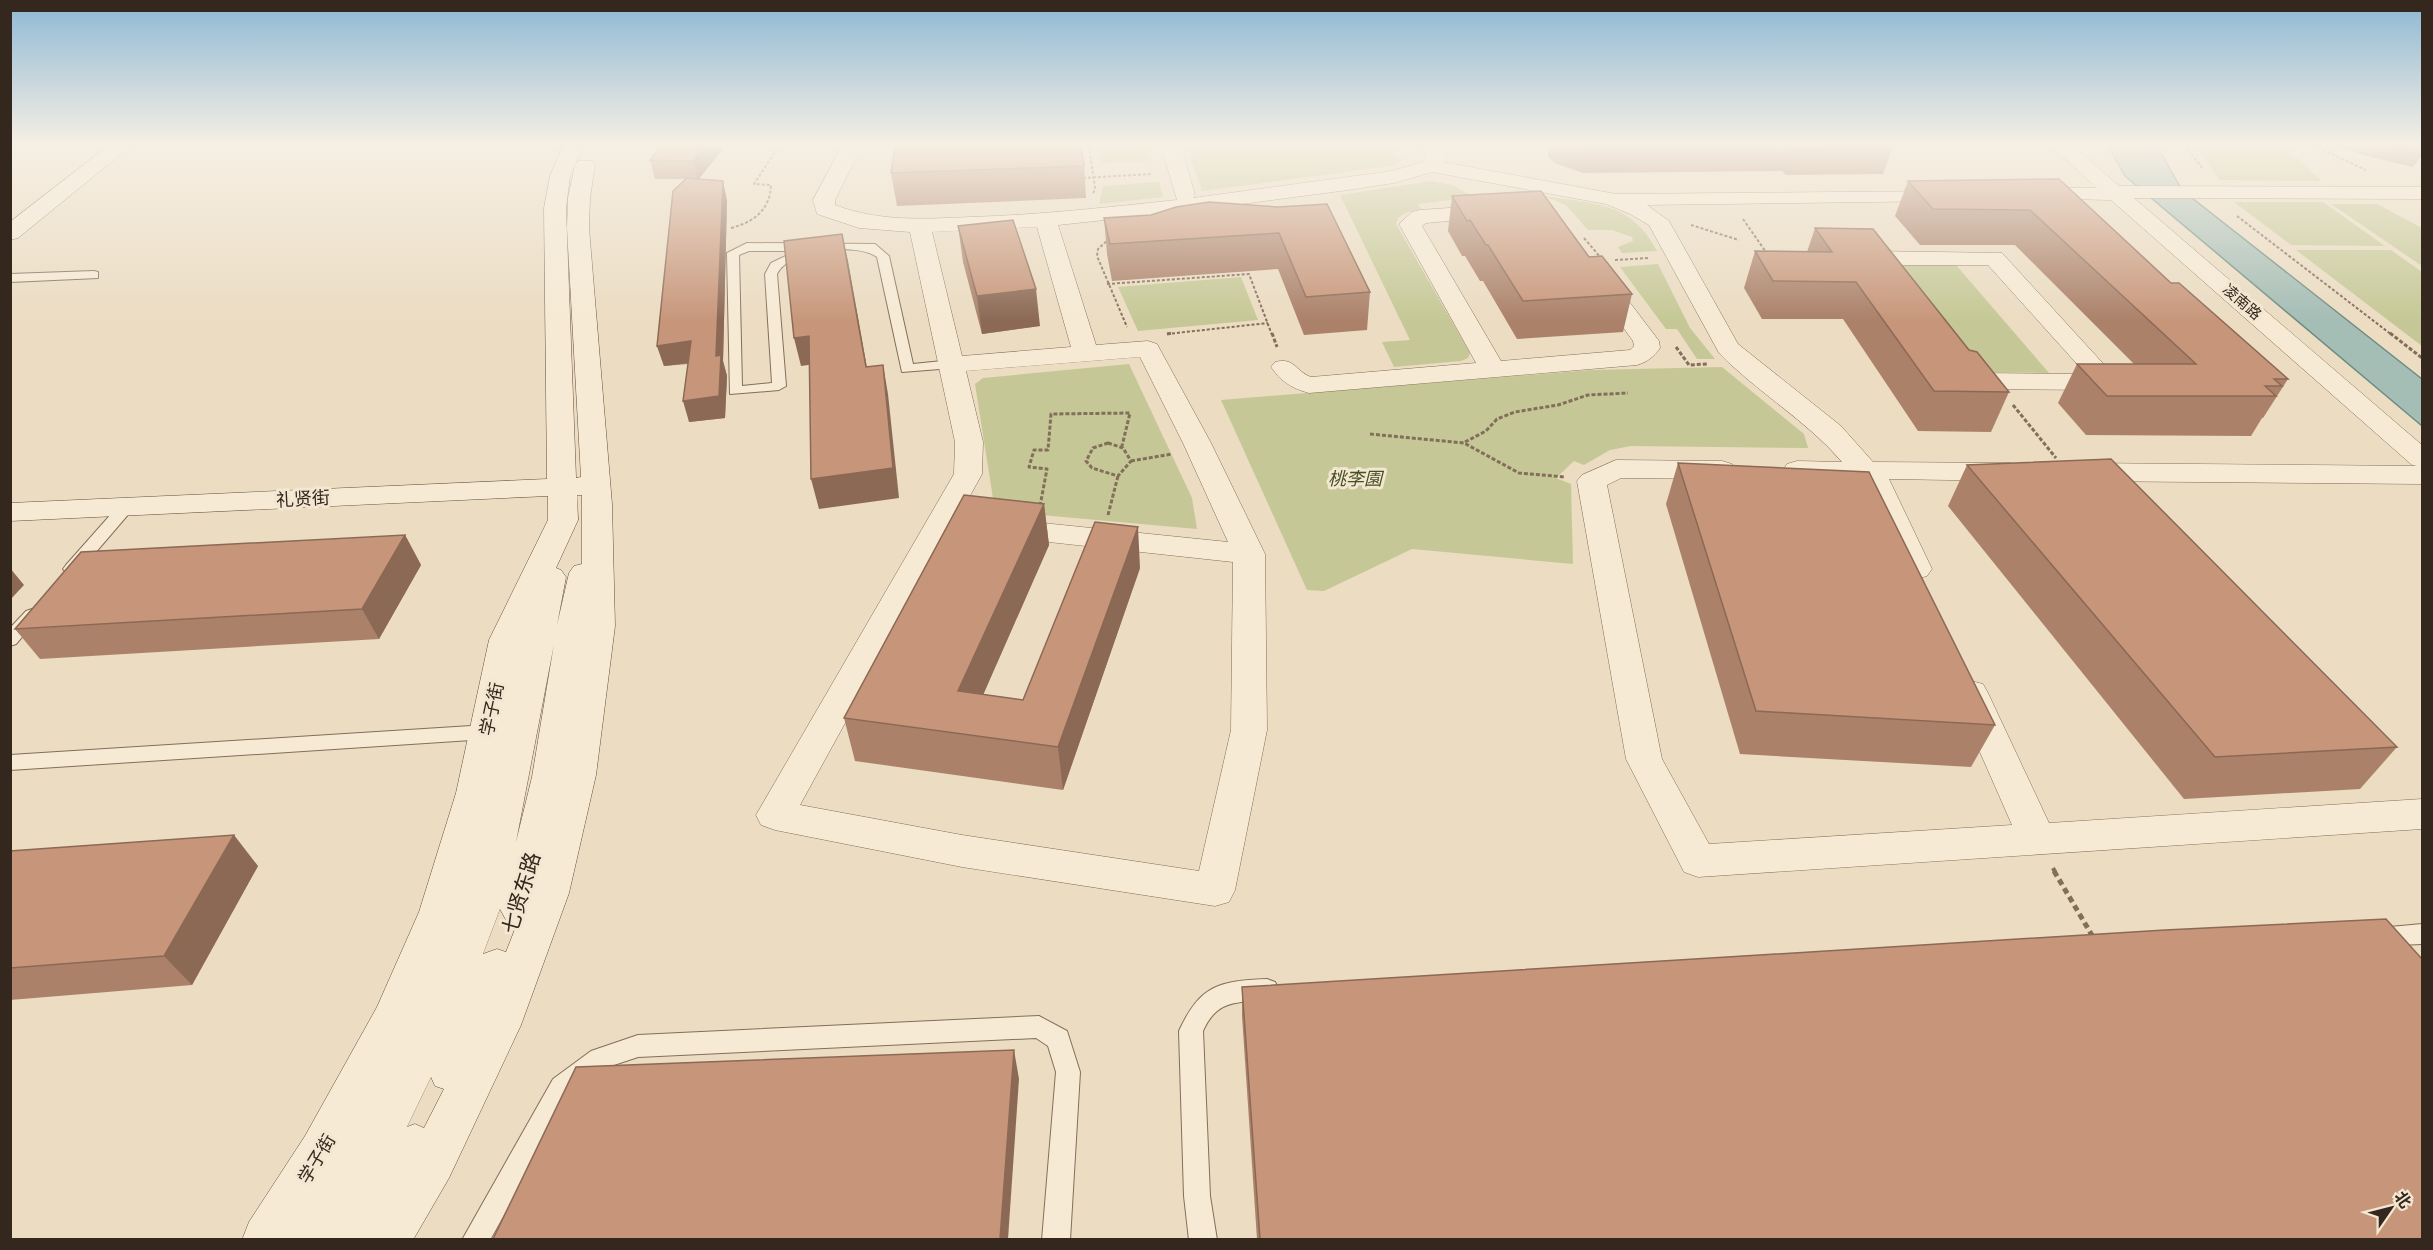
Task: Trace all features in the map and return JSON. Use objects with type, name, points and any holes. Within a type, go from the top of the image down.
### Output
[{"type":"street","points":[[10,233],[47,204]]},
{"type":"street","name":"学子街","points":[[385,1239],[432,1162],[499,1025],[549,893],[577,775],[598,626],[580,502],[556,204]]},
{"type":"street","name":"学子街","points":[[267,1239],[322,1152],[394,1018],[439,912],[475,793],[506,640],[580,502],[578,228],[580,204]]},
{"type":"street","points":[[824,204],[825,209],[839,218],[857,222],[920,227],[1046,220],[1170,204]]},
{"type":"street","points":[[1625,204],[1658,221],[1728,348],[1744,364],[1832,432],[1878,485],[1926,592]]},
{"type":"street","name":"凌南路","points":[[2128,204],[2422,459]]},
{"type":"street","points":[[2403,204],[2422,216]]},
{"type":"street","points":[[1493,370],[1410,224],[1420,217],[1530,209]]},
{"type":"street","points":[[1046,220],[1086,354]]},
{"type":"street","points":[[920,227],[969,442],[968,474],[774,815],[962,850],[1215,890],[1249,730],[1249,554],[1197,443],[1148,349],[952,364]]},
{"type":"street","points":[[1869,258],[1994,258],[2107,382],[1994,381],[1963,381],[1869,258]]},
{"type":"street","points":[[1284,367],[1297,381],[1309,385],[1628,359],[1643,354],[1647,348],[1646,341],[1595,262]]},
{"type":"street","points":[[2422,475],[2049,468],[1865,471],[1616,469],[1592,481],[1644,759],[1698,861],[2422,814]]},
{"type":"street","name":"礼贤街","points":[[10,512],[126,507],[580,502]]},
{"type":"street","name":"七贤东路","points":[[313,1239],[372,1150],[435,1021],[482,903],[510,787],[538,635],[580,502]]},
{"type":"street","name":"七贤东路","points":[[356,1239],[413,1150],[478,1016],[524,898],[551,777],[573,629],[580,502]]},
{"type":"street","points":[[941,522],[1249,554]]},
{"type":"street","points":[[1960,667],[2037,839]]},
{"type":"lane","points":[[810,249],[775,266],[771,274],[779,386],[735,391],[733,253],[747,247],[810,249],[863,246],[878,251],[883,256],[907,369],[952,364]]},
{"type":"lane","points":[[10,278],[94,275]]},
{"type":"lane","points":[[58,585],[126,507]]},
{"type":"lane","points":[[10,640],[42,604]]},
{"type":"lane","points":[[10,763],[487,732]]},
{"type":"lane","points":[[2351,937],[2422,934]]},
{"type":"lane","points":[[1203,1239],[1197,1196],[1191,1031],[1199,1012],[1214,997],[1242,990],[1290,988]]},
{"type":"lane","points":[[475,1239],[562,1087],[600,1059],[638,1046],[1039,1027],[1058,1039],[1068,1072],[1056,1239]]},
{"type":"path","points":[[730,228],[748,224],[768,204]]},
{"type":"path","points":[[2229,209],[2422,358]]},
{"type":"path","points":[[1741,216],[1769,257]]},
{"type":"path","points":[[1689,225],[1739,240]]},
{"type":"path","points":[[1121,234],[1110,238],[1098,249],[1097,256],[1107,284],[1132,337]]},
{"type":"path","points":[[1614,260],[1650,258]]},
{"type":"path","points":[[1107,284],[1249,274],[1284,367]]},
{"type":"path","points":[[1159,334],[1268,323]]},
{"type":"path","points":[[1646,341],[1670,339],[1689,365],[1717,364]]},
{"type":"path","points":[[1994,381],[2049,468]]},
{"type":"path","points":[[1464,443],[1486,431],[1497,419],[1515,412],[1558,405],[1588,395],[1628,393]]},
{"type":"path","points":[[1040,509],[1047,469],[1029,468],[1034,450],[1048,450],[1051,414],[1130,413],[1122,446]]},
{"type":"path","points":[[1370,434],[1464,443],[1519,473],[1566,477]]},
{"type":"path","points":[[1118,476],[1092,468],[1086,461],[1086,454],[1091,448],[1101,444],[1122,446],[1130,454],[1131,461]]},
{"type":"path","points":[[1105,525],[1118,476],[1131,461],[1177,453]]},
{"type":"path","points":[[2037,839],[2094,940]]},
{"type":"green space","points":[[1345,204],[1418,204],[1421,209],[1405,213],[1398,218],[1396,224],[1470,353],[1468,358],[1461,361],[1394,367],[1382,342],[1410,340]]},
{"type":"green space","points":[[1596,204],[1623,214],[1635,222],[1647,235],[1657,251],[1622,253],[1618,247],[1633,241],[1632,237],[1612,230],[1588,230],[1566,205]]},
{"type":"green space","points":[[2237,204],[2326,204],[2385,246],[2291,245]]},
{"type":"green space","points":[[2331,204],[2378,204],[2422,228],[2422,266]]},
{"type":"green space","points":[[2296,250],[2391,250],[2422,272],[2422,346]]},
{"type":"green space","points":[[1658,264],[1690,328],[1715,359],[1697,359],[1677,329],[1666,329],[1620,267]]},
{"type":"green space","points":[[1887,264],[1956,265],[2049,373],[1971,372]]},
{"type":"green space","points":[[1241,277],[1258,320],[1138,331],[1118,287]]},
{"type":"green space","points":[[1129,364],[1192,498],[1197,529],[995,511],[975,384],[983,378]]},
{"type":"green space","name":"桃李園","points":[[1722,367],[1804,434],[1808,448],[1631,446],[1610,450],[1584,465],[1574,461],[1556,478],[1571,484],[1573,564],[1412,549],[1324,591],[1307,590],[1221,400],[1591,370]]},
{"type":"water","points":[[2159,204],[2200,204],[2422,379],[2422,426]]},
{"type":"building","points":[[672,204],[722,204],[716,356],[721,355],[719,396],[683,401],[691,341],[657,346]]},
{"type":"building","points":[[1194,204],[1278,207],[1327,204],[1370,292],[1306,297],[1279,233],[1110,244],[1104,218],[1151,215]]},
{"type":"building","points":[[1457,204],[1551,204],[1589,257],[1602,256],[1632,294],[1523,301],[1488,245],[1470,220],[1467,221]]},
{"type":"building","points":[[1929,204],[2086,204],[2171,283],[2179,283],[2288,379],[2274,379],[2282,386],[2265,386],[2276,396],[2107,396],[2077,364],[2196,364],[2030,210],[1933,209]]},
{"type":"building","points":[[1013,220],[1036,289],[977,296],[958,226]]},
{"type":"building","points":[[1815,228],[1873,229],[1969,350],[1977,352],[2009,392],[1934,391],[1856,282],[1773,281],[1755,251],[1832,252]]},
{"type":"building","points":[[842,234],[866,367],[883,365],[893,468],[811,479],[809,336],[794,338],[784,241]]},
{"type":"building","points":[[2111,459],[2397,747],[2215,757],[1967,465]]},
{"type":"building","points":[[1678,463],[1869,472],[1995,725],[1756,711]]},
{"type":"building","points":[[964,495],[1044,504],[958,691],[1023,700],[1095,522],[1138,527],[1058,747],[844,718]]},
{"type":"building","points":[[405,535],[362,609],[15,629],[81,552]]},
{"type":"building","points":[[234,835],[164,956],[10,968],[10,851]]},
{"type":"building","points":[[2386,919],[2422,959],[2422,1239],[1260,1239],[1242,987],[2165,930]]},
{"type":"building","points":[[1014,1050],[1000,1239],[493,1239],[576,1067]]}]
